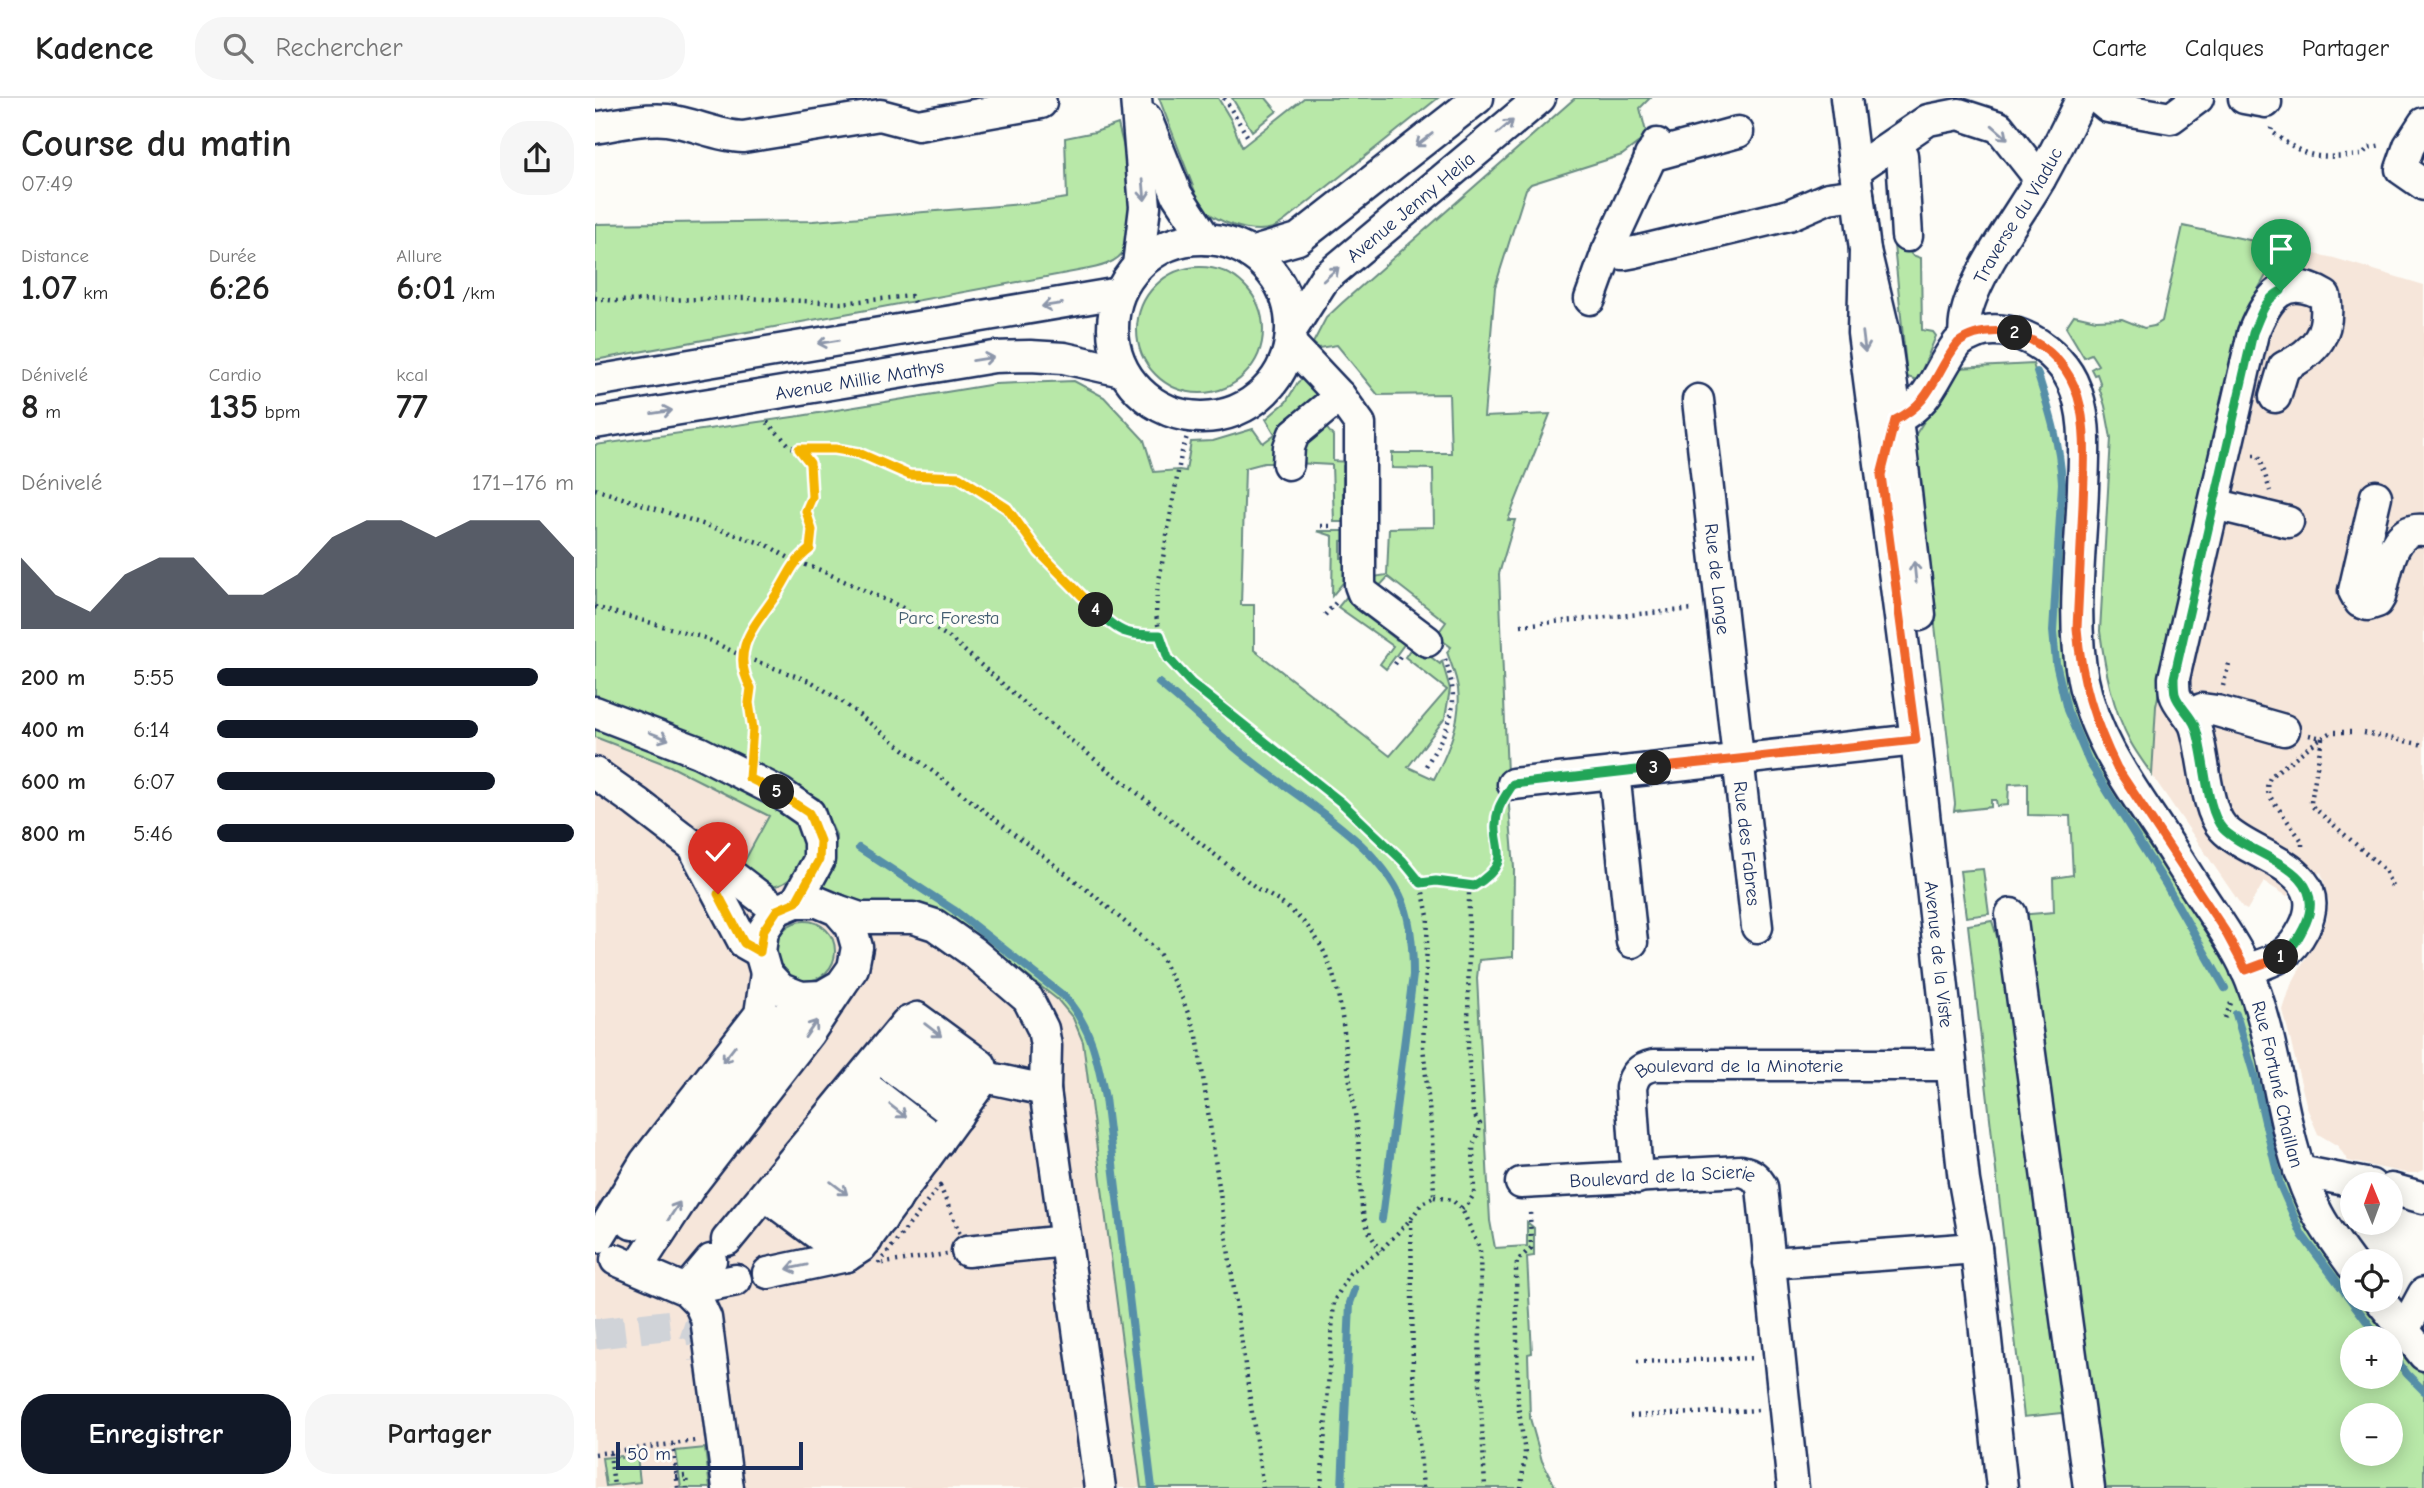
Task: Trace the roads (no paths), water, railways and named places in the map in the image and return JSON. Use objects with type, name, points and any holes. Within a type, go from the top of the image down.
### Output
[{"type":"street","points":[[1137,98],[1177,195],[1206,239]]},
{"type":"street","points":[[1137,98],[1145,206],[1138,265]]},
{"type":"street","points":[[1249,253],[1298,239],[1478,98]]},
{"type":"street","name":"Avenue Jenny Helia","points":[[1291,336],[1324,279],[1540,98]]},
{"type":"street","points":[[1769,1263],[1976,1248],[1983,1182],[1904,473],[1884,330],[1864,250],[1846,98]]},
{"type":"street","name":"Traverse du Viaduc","points":[[1965,337],[1964,324],[1977,284],[2040,179],[2082,98]]},
{"type":"street","points":[[2097,98],[2108,107],[2171,118],[2198,98]]},
{"type":"street","points":[[595,128],[651,119],[668,120],[743,137],[880,115],[918,125],[1041,103]]},
{"type":"street","points":[[1607,252],[1635,252],[1789,215],[1856,182],[1895,143],[1929,120],[1959,114],[1999,127],[2040,179]]},
{"type":"street","points":[[2420,129],[2409,146],[2401,169],[2424,185]]},
{"type":"street","points":[[1590,299],[1607,252],[1653,150],[1738,132]]},
{"type":"street","points":[[1895,143],[1902,155],[1907,236]]},
{"type":"street","points":[[1206,239],[1229,243],[1249,253],[1272,273],[1286,299],[1291,336],[1282,368],[1267,390],[1245,407],[1220,416],[1193,418],[1165,410],[1140,394],[1122,371],[1114,346],[1112,319],[1119,293],[1138,265],[1158,250],[1182,241],[1206,239]]},
{"type":"street","points":[[1864,250],[1863,333],[1881,475]]},
{"type":"street","points":[[2246,970],[2284,956],[2295,944],[2307,921],[2307,891],[2291,870],[2222,828],[2213,809],[2195,726],[2175,695],[2174,678],[2253,333],[2270,298],[2295,287],[2311,288],[2325,296],[2328,313],[2325,330],[2304,358],[2284,367],[2275,397]]},
{"type":"street","points":[[595,380],[1119,293]]},
{"type":"street","name":"Rue Fortuné Chaillan","points":[[1965,337],[1995,331],[2032,339],[2048,348],[2073,382],[2085,435],[2077,628],[2079,657],[2090,705],[2117,768],[2225,931],[2246,970],[2264,1023],[2299,1171],[2311,1202],[2340,1249]]},
{"type":"street","points":[[1291,336],[1360,424],[1360,585],[1368,599],[1427,642]]},
{"type":"street","points":[[1895,420],[1910,413],[1920,404],[1952,350],[1965,337]]},
{"type":"street","name":"Avenue Millie Mathys","points":[[595,423],[994,357],[1064,358],[1122,371]]},
{"type":"street","points":[[1869,381],[1879,407],[1895,420]]},
{"type":"street","points":[[1288,464],[1289,447],[1294,434],[1339,396]]},
{"type":"street","name":"Rue de Lange","points":[[1698,400],[1737,759]]},
{"type":"street","name":"Avenue de la Viste","points":[[1895,420],[1881,475],[1916,740],[1950,1065],[1964,1181],[1976,1248],[2002,1488]]},
{"type":"street","points":[[2376,496],[2354,591],[2360,602],[2368,605],[2377,602],[2381,597],[2394,547],[2399,538],[2416,529],[2424,530]]},
{"type":"street","points":[[2214,504],[2288,522]]},
{"type":"street","points":[[2189,715],[2202,709],[2215,711],[2298,732]]},
{"type":"street","points":[[595,712],[699,752],[780,793],[809,813],[820,841],[819,860],[786,906],[763,931],[760,1014],[645,1162],[608,1254]]},
{"type":"street","points":[[1513,784],[1916,740]]},
{"type":"street","name":"Rue des Fabres","points":[[1737,759],[1757,927]]},
{"type":"street","points":[[1614,772],[1632,942]]},
{"type":"street","points":[[595,773],[692,844],[786,906],[818,902],[860,918],[913,918],[935,925],[973,952],[1028,999],[1043,1029],[1046,1046],[1045,1090],[1100,1488]]},
{"type":"street","points":[[692,844],[744,943],[763,962],[781,989],[801,997],[822,996],[847,977],[857,947],[851,926],[837,910]]},
{"type":"street","points":[[2011,914],[2089,1488]]},
{"type":"street","points":[[608,1254],[692,1184],[809,1033],[870,946],[886,934],[908,927],[935,925]]},
{"type":"street","points":[[632,1224],[801,997]]},
{"type":"street","points":[[686,1290],[906,1023],[917,1018],[981,1065],[971,1096],[895,1199],[768,1273]]},
{"type":"street","points":[[888,1046],[971,1096],[1045,1090]]},
{"type":"street","name":"Boulevard de la Minoterie","points":[[1637,1178],[1631,1088],[1638,1071],[1645,1067],[1950,1065]]},
{"type":"street","points":[[812,1138],[895,1199]]},
{"type":"street","points":[[812,1138],[895,1199]]},
{"type":"street","points":[[812,1138],[895,1199]]},
{"type":"street","points":[[812,1138],[895,1199]]},
{"type":"street","name":"Boulevard de la Scierie","points":[[1525,1182],[1741,1171],[1750,1173],[1762,1187],[1793,1488]]},
{"type":"street","points":[[2299,1171],[2340,1179]]},
{"type":"street","points":[[2403,1192],[2424,1198]]},
{"type":"street","points":[[967,1251],[1066,1241]]},
{"type":"street","points":[[608,1254],[686,1290],[699,1303],[706,1318],[728,1488]]},
{"type":"street","points":[[686,1290],[736,1280]]},
{"type":"street","points":[[2404,1330],[2424,1293]]},
{"type":"street","points":[[2390,1312],[2424,1355]]},
{"type":"waterway","points":[[2037,372],[2053,427],[2061,469],[2053,631],[2056,663],[2067,710],[2089,762],[2165,883],[2225,988]]},
{"type":"waterway","points":[[1159,683],[1245,756],[1364,847],[1396,888],[1406,911],[1412,943],[1413,975],[1382,1219]]},
{"type":"waterway","points":[[859,848],[954,910],[1065,997],[1082,1021],[1096,1057],[1105,1098],[1152,1488]]},
{"type":"waterway","points":[[2236,1014],[2254,1075],[2280,1185],[2302,1235],[2370,1326]]},
{"type":"waterway","points":[[1342,1488],[1350,1303],[1355,1289]]},
{"type":"waterway","points":[[2403,1368],[2424,1391]]},
{"type":"tunnel","points":[[595,1334],[684,1323],[696,1327],[701,1336],[704,1359]]},
{"type":"park label","name":"Parc Foresta","points":[[949,617]]}]
